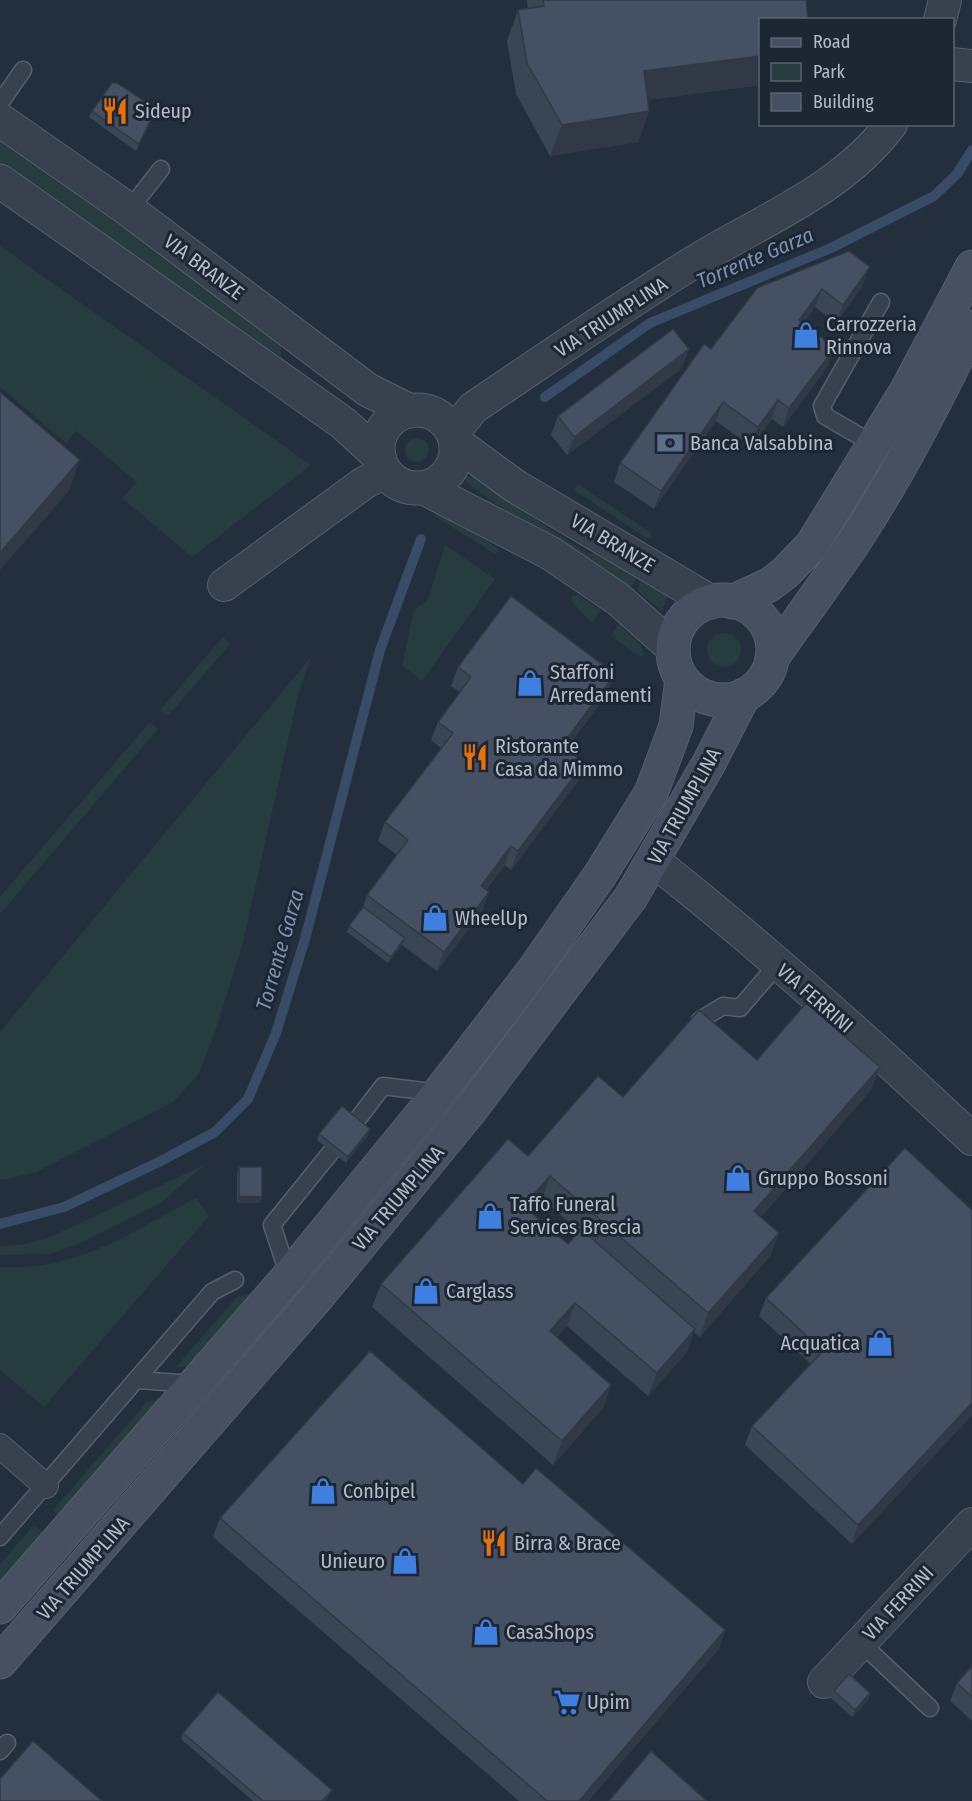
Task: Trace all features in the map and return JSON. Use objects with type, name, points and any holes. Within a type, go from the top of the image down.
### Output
[{"type":"main road","points":[[673,648],[675,637],[684,619],[692,611],[769,585],[785,573],[812,545],[875,445],[972,267]]},
{"type":"main road","name":"VIA TRIUMPLINA","points":[[0,1662],[319,1295],[469,1112],[613,924],[654,861],[744,695],[763,680],[772,658],[852,544],[886,489],[939,395],[972,327]]},
{"type":"main road","points":[[722,602],[746,607],[759,616],[768,628],[772,642],[772,658]]},
{"type":"main road","name":"VIA TRIUMPLINA","points":[[0,1607],[289,1276],[439,1093],[553,943],[600,875],[651,793],[673,737],[682,679],[676,669],[673,648]]},
{"type":"main road","points":[[682,679],[696,692],[715,700],[744,695]]},
{"type":"street","points":[[940,18],[945,0]]},
{"type":"street","name":"VIA BRANZE","points":[[0,120],[129,210],[368,390],[410,411],[421,410],[440,417],[454,438],[515,486],[722,602]]},
{"type":"street","name":"VIA TRIUMPLINA","points":[[454,438],[473,408],[694,262],[831,182],[857,162],[889,126]]},
{"type":"street","points":[[0,181],[343,423],[382,464],[391,478],[406,487],[424,488],[550,553],[618,599],[673,648]]},
{"type":"street","points":[[224,585],[364,483],[382,464],[380,436],[385,427],[401,414],[410,411]]},
{"type":"street","points":[[424,488],[443,479],[450,472],[456,453],[454,438]]},
{"type":"street","name":"VIA FERRINI","points":[[654,861],[777,965],[972,1139]]},
{"type":"street","points":[[0,1446],[46,1486]]},
{"type":"street","name":"VIA FERRINI","points":[[824,1682],[972,1524]]},
{"type":"lane","points":[[0,103],[23,70]]},
{"type":"lane","points":[[129,210],[161,168]]},
{"type":"lane","points":[[875,445],[825,416],[822,406],[882,302]]},
{"type":"lane","points":[[700,1020],[723,1006],[740,1008],[777,965]]},
{"type":"lane","points":[[354,1124],[383,1086],[439,1093]]},
{"type":"lane","points":[[289,1276],[272,1225],[332,1152]]},
{"type":"lane","points":[[0,1537],[212,1292],[235,1280]]},
{"type":"lane","points":[[137,1380],[195,1383]]},
{"type":"lane","points":[[861,1643],[930,1708]]},
{"type":"green space","points":[[0,141],[281,338],[281,357],[0,164]]},
{"type":"green space","points":[[0,246],[311,465],[192,557],[122,498],[137,482],[76,431],[66,443],[0,387]]},
{"type":"green space","points":[[417,438],[426,441],[429,450],[426,459],[417,462],[408,459],[405,450],[408,441]]},
{"type":"green space","points":[[464,476],[472,477],[586,553],[604,554],[638,576],[627,593],[469,485]]},
{"type":"green space","points":[[578,484],[651,533],[652,539],[646,538],[574,490]]},
{"type":"green space","points":[[432,508],[442,511],[500,550],[495,554],[436,517]]},
{"type":"green space","points":[[445,545],[495,579],[422,681],[402,665],[414,610],[428,600]]},
{"type":"green space","points":[[648,571],[677,590],[666,599],[662,611],[636,589]]},
{"type":"green space","points":[[572,596],[579,596],[601,610],[592,623],[572,602]]},
{"type":"green space","points":[[619,624],[640,645],[644,655],[639,657],[611,636]]},
{"type":"green space","points":[[724,633],[736,638],[741,650],[736,662],[724,667],[712,662],[707,650],[712,638]]},
{"type":"green space","points":[[223,637],[230,644],[168,716],[160,710]]},
{"type":"green space","points":[[311,657],[298,695],[242,946],[216,1029],[198,1075],[172,1103],[34,1173],[0,1180],[0,1032]]},
{"type":"green space","points":[[150,722],[158,729],[0,914],[0,897]]},
{"type":"green space","points":[[204,1165],[162,1202],[76,1245],[49,1254],[0,1255],[0,1246],[21,1245],[48,1238]]},
{"type":"green space","points":[[196,1198],[209,1216],[44,1407],[0,1370],[0,1267],[28,1267],[79,1256],[126,1236]]},
{"type":"green space","points":[[252,1293],[188,1367],[175,1368],[237,1297]]},
{"type":"green space","points":[[161,1398],[59,1515],[53,1510],[147,1402]]},
{"type":"green space","points":[[34,1525],[43,1532],[0,1582],[0,1564]]},
{"type":"building","points":[[543,0],[806,0],[808,18],[759,18],[759,56],[644,71],[649,111],[562,125],[527,63],[518,10],[544,6]]},
{"type":"building","points":[[112,83],[117,83],[150,105],[146,116],[151,119],[139,144],[92,111]]},
{"type":"building","points":[[849,251],[870,267],[843,305],[822,289],[799,320],[835,348],[789,408],[778,400],[758,427],[723,402],[661,491],[620,463],[704,344],[711,349],[757,288]]},
{"type":"building","points":[[673,329],[689,349],[574,437],[558,416]]},
{"type":"building","points":[[0,392],[80,460],[0,553]]},
{"type":"building","points":[[511,596],[615,674],[562,745],[584,763],[518,851],[511,846],[481,886],[489,892],[444,952],[367,895],[408,840],[385,822],[453,733],[438,722],[471,677],[458,667]]},
{"type":"building","points":[[363,907],[405,938],[391,957],[349,926]]},
{"type":"building","points":[[806,1003],[880,1067],[754,1211],[779,1233],[708,1313],[550,1176],[523,1206],[568,1244],[581,1229],[695,1329],[657,1373],[575,1303],[550,1331],[611,1385],[562,1441],[381,1284],[508,1139],[528,1156],[598,1076],[623,1097],[699,1010],[757,1060]]},
{"type":"building","points":[[342,1106],[370,1129],[348,1157],[319,1134]]},
{"type":"building","name":"Acquatica","points":[[905,1148],[972,1210],[972,1403],[858,1525],[752,1426],[823,1351],[766,1298]]},
{"type":"building","points":[[239,1167],[262,1167],[262,1197],[239,1196]]},
{"type":"building","points":[[370,1351],[523,1484],[536,1468],[725,1630],[579,1801],[547,1801],[220,1518]]},
{"type":"building","points":[[972,1666],[972,1697],[957,1683]]},
{"type":"building","points":[[849,1674],[870,1693],[855,1710],[834,1691]]},
{"type":"building","points":[[218,1692],[332,1790],[322,1801],[263,1801],[183,1733]]},
{"type":"building","points":[[33,1741],[102,1801],[0,1801],[0,1779]]},
{"type":"building","points":[[651,1751],[707,1801],[609,1801]]},
{"type":"waterway","name":"Torrente Garza","points":[[545,397],[650,323],[831,248],[934,196],[957,174],[972,150]]},
{"type":"waterway","name":"Torrente Garza","points":[[0,1224],[64,1207],[159,1162],[215,1132],[248,1099],[276,1033],[305,939],[380,650],[421,539]]},
{"type":"place","name":"Sideup","points":[[115,111]]},
{"type":"place","name":"Carrozzeria Rinnova","points":[[806,335]]},
{"type":"place","name":"Banca Valsabbina","points":[[670,443]]},
{"type":"place","name":"Staffoni Arredamenti","points":[[530,683]]},
{"type":"place","name":"Ristorante Casa da Mimmo","points":[[475,757]]},
{"type":"place","name":"WheelUp","points":[[435,918]]},
{"type":"place","name":"Gruppo Bossoni","points":[[738,1178]]},
{"type":"place","name":"Taffo Funeral Services Brescia","points":[[490,1216]]},
{"type":"place","name":"Carglass","points":[[426,1291]]},
{"type":"place","name":"Acquatica","points":[[880,1343]]},
{"type":"place","name":"Conbipel","points":[[323,1491]]},
{"type":"place","name":"Birra & Brace","points":[[494,1543]]},
{"type":"place","name":"Unieuro","points":[[405,1561]]},
{"type":"place","name":"CasaShops","points":[[486,1632]]},
{"type":"place","name":"Upim","points":[[567,1702]]}]
